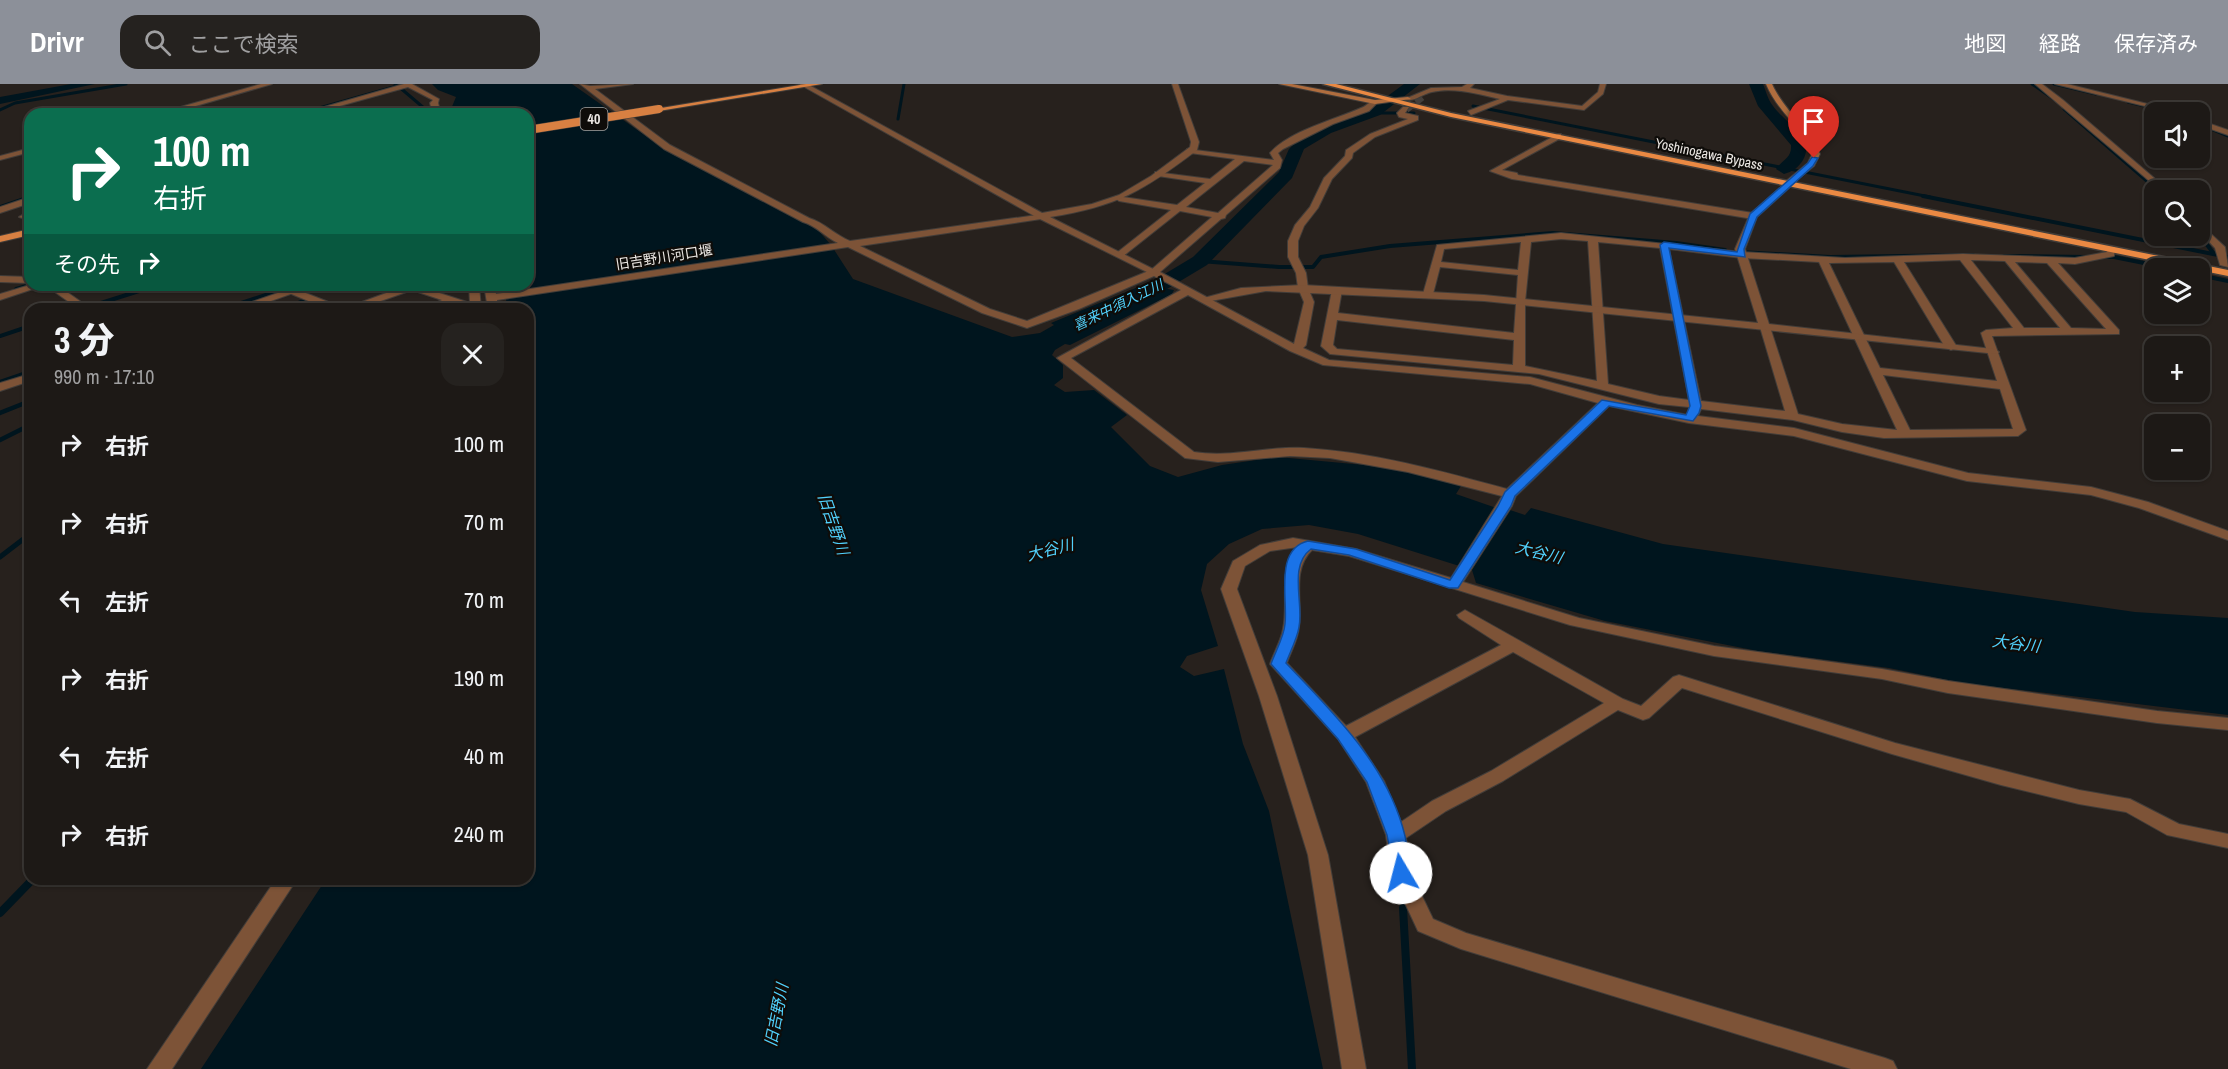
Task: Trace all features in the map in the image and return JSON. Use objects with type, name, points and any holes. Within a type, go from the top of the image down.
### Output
[{"type":"highway","name":"Yoshinogawa Bypass","points":[[1327,84],[1363,87],[1400,107],[1477,110],[2225,263]]},
{"type":"highway","name":"Yoshinogawa Bypass","points":[[1351,87],[1400,107],[1796,177],[2111,252],[2225,263]]},
{"type":"main road","name":"40","points":[[534,129],[819,84]]},
{"type":"main road","points":[[1282,84],[1400,107]]},
{"type":"main road","points":[[1769,84],[1780,107],[1813,144],[1816,154],[1811,164],[1796,177]]},
{"type":"main road","points":[[0,239],[24,233]]},
{"type":"street","points":[[182,108],[269,84]]},
{"type":"street","points":[[323,108],[407,84],[436,100],[435,108]]},
{"type":"street","points":[[586,86],[630,84]]},
{"type":"street","points":[[1175,84],[1194,146]]},
{"type":"street","points":[[1464,88],[1471,84]]},
{"type":"street","points":[[1294,348],[1300,345],[1309,302],[1296,262],[1293,241],[1300,225],[1314,208],[1328,178],[1349,156],[1349,152],[1368,136],[1386,132],[1415,118],[1400,107],[1431,90],[1464,88],[1507,98],[1584,108],[1601,93],[1603,84]]},
{"type":"street","points":[[2038,84],[2152,180]]},
{"type":"street","points":[[2058,84],[2144,104]]},
{"type":"street","points":[[804,85],[1041,216],[1327,363],[1530,381],[1606,402],[1689,418],[1794,432],[1856,450],[1902,459],[1988,482],[2091,491],[2168,514],[2228,536]]},
{"type":"street","points":[[586,86],[667,147],[806,220],[819,224],[841,244],[887,261],[986,311],[1027,325],[1156,274],[1278,163]]},
{"type":"street","points":[[1423,96],[1446,89]]},
{"type":"street","points":[[1477,110],[1507,98]]},
{"type":"street","points":[[1278,163],[1274,153],[1280,147],[1330,122],[1366,109],[1378,102]]},
{"type":"street","points":[[2210,127],[2228,134]]},
{"type":"street","points":[[1558,136],[1494,171],[1514,175],[1512,177],[1753,216]]},
{"type":"street","points":[[1194,146],[1242,158],[1278,163]]},
{"type":"street","points":[[1119,198],[1158,174],[1194,146]]},
{"type":"street","points":[[0,158],[24,152]]},
{"type":"street","points":[[1119,255],[1242,158]]},
{"type":"street","points":[[1158,174],[1212,182]]},
{"type":"street","points":[[1793,416],[1741,253],[1753,216],[1796,177]]},
{"type":"street","points":[[1119,198],[1222,216]]},
{"type":"street","name":"旧吉野川河口堰","points":[[534,291],[1041,216],[1097,206],[1119,198]]},
{"type":"street","points":[[0,210],[24,202]]},
{"type":"street","points":[[1428,294],[1440,247],[1523,239],[1561,237],[1593,239],[1823,260],[1964,257],[2088,260],[2111,252]]},
{"type":"street","points":[[2210,237],[2220,247],[2225,263]]},
{"type":"street","points":[[1519,369],[1520,302],[1526,241],[1523,239]]},
{"type":"street","points":[[1593,239],[1599,309],[1603,383],[1601,386]]},
{"type":"street","points":[[1664,245],[1696,406],[1689,418]]},
{"type":"street","points":[[1964,257],[2021,331]]},
{"type":"street","points":[[2008,259],[2068,331]]},
{"type":"street","points":[[1823,260],[1905,433]]},
{"type":"street","points":[[1898,260],[1951,347]]},
{"type":"street","points":[[1337,290],[1327,346],[1334,352],[1539,371],[1659,400],[1793,416],[1842,428],[1884,434],[2014,433],[2020,430],[1986,333],[2115,332],[2050,260]]},
{"type":"street","points":[[1435,264],[1523,273]]},
{"type":"street","points":[[0,279],[24,280]]},
{"type":"street","points":[[1205,299],[1241,291],[1303,288],[1428,294],[1678,317],[1993,352]]},
{"type":"street","points":[[1186,289],[1172,301],[1063,358],[1190,454],[1205,458],[1220,458],[1272,452],[1302,452],[1382,461],[1431,472],[1507,500]]},
{"type":"street","points":[[0,297],[24,290]]},
{"type":"street","points":[[59,291],[77,303]]},
{"type":"street","points":[[256,303],[293,291],[322,303]]},
{"type":"street","points":[[365,303],[400,291]]},
{"type":"street","points":[[428,291],[461,303]]},
{"type":"street","points":[[492,291],[494,303]]},
{"type":"street","name":"旧吉野川河口堰","points":[[494,297],[533,291]]},
{"type":"street","points":[[444,303],[452,300]]},
{"type":"street","points":[[1334,316],[1519,337]]},
{"type":"street","points":[[1876,371],[2006,386]]},
{"type":"street","points":[[0,387],[24,379]]},
{"type":"street","points":[[1354,1069],[1318,855],[1268,696],[1229,589],[1238,564],[1265,549],[1293,542],[1351,552],[1454,585],[1507,500],[1606,402]]},
{"type":"street","points":[[1308,545],[1299,552],[1292,564],[1292,627],[1278,664],[1344,735],[1375,781],[1396,835],[1401,873],[1425,925],[1461,940],[1885,1069]]},
{"type":"street","points":[[1457,580],[1576,622],[1714,651],[2145,715],[2228,724]]},
{"type":"street","points":[[1465,615],[1513,645],[1617,703],[1643,714],[1679,681],[1935,760],[2079,797],[2130,806],[2174,830],[2228,841]]},
{"type":"street","points":[[1344,735],[1513,645]]},
{"type":"street","points":[[1396,835],[1439,806],[1497,776],[1617,703]]},
{"type":"street","points":[[159,1069],[283,885]]},
{"type":"water","points":[[71,84],[95,84],[0,104],[0,97]]},
{"type":"water","points":[[432,84],[572,84],[670,153],[817,229],[831,245],[853,279],[1012,337],[1040,333],[1054,325],[1051,323],[1143,285],[1174,290],[1172,294],[1070,345],[1065,344],[1055,350],[1052,355],[1063,365],[1063,378],[1054,385],[1065,392],[1094,390],[1127,415],[1111,427],[1150,466],[1178,477],[1222,465],[1278,457],[1364,465],[1402,471],[1461,486],[1456,494],[1508,512],[1510,510],[1525,515],[1531,508],[1663,544],[2135,612],[2228,618],[2228,715],[1963,683],[1889,668],[1758,651],[1605,621],[1476,583],[1472,570],[1358,534],[1309,525],[1262,529],[1229,544],[1207,564],[1201,590],[1218,646],[1187,656],[1180,667],[1194,676],[1224,669],[1243,744],[1269,811],[1323,1069],[201,1069],[322,885],[534,885],[534,303],[507,303],[504,291],[534,291],[534,108],[451,108],[456,97],[438,90]]},
{"type":"waterway","points":[[0,110],[15,103],[126,84]]},
{"type":"waterway","points":[[319,108],[397,86],[395,84]]},
{"type":"waterway","points":[[898,119],[904,84]]},
{"type":"waterway","name":"喜来中須入江川","points":[[1122,305],[1140,297],[1200,261],[1286,175],[1299,146],[1316,134],[1375,112],[1413,84]]},
{"type":"waterway","points":[[1756,84],[1765,106],[1799,145],[1799,153],[1795,161],[1784,169]]},
{"type":"waterway","points":[[2032,84],[2055,100]]},
{"type":"waterway","points":[[2054,84],[2096,94]]},
{"type":"waterway","points":[[398,86],[424,108]]},
{"type":"waterway","points":[[2128,102],[2144,106]]},
{"type":"waterway","points":[[1473,106],[1930,197]]},
{"type":"waterway","points":[[2064,109],[2146,180]]},
{"type":"waterway","points":[[1374,113],[1414,113]]},
{"type":"waterway","points":[[2210,129],[2228,136]]},
{"type":"waterway","points":[[1923,196],[2228,257]]},
{"type":"waterway","points":[[0,207],[24,199]]},
{"type":"waterway","points":[[1200,261],[1279,267],[1313,267],[1321,257],[1390,246],[1553,233],[1676,243],[1725,250]]},
{"type":"waterway","points":[[2208,246],[2214,254]]},
{"type":"waterway","points":[[1740,252],[1830,257],[1973,255]]},
{"type":"waterway","points":[[2004,256],[2087,257]]},
{"type":"waterway","points":[[2103,257],[2144,263]]},
{"type":"waterway","points":[[2210,277],[2228,281]]},
{"type":"waterway","points":[[16,289],[24,287]]},
{"type":"waterway","points":[[101,303],[139,291]]},
{"type":"waterway","points":[[241,303],[278,291]]},
{"type":"waterway","points":[[298,303],[303,301]]},
{"type":"waterway","points":[[0,336],[24,328]]},
{"type":"waterway","points":[[0,382],[24,374]]},
{"type":"waterway","points":[[0,413],[24,403]]},
{"type":"waterway","points":[[0,440],[24,428]]},
{"type":"waterway","points":[[0,557],[24,539]]},
{"type":"waterway","points":[[0,913],[27,885]]},
{"type":"waterway","points":[[1403,908],[1412,1069]]},
{"type":"tunnel","points":[[1406,109],[1423,96]]},
{"type":"route","points":[[1401,873],[1396,835],[1375,781],[1344,735],[1278,664],[1292,627],[1292,564],[1299,552],[1308,545],[1326,547],[1351,552],[1454,585],[1505,506],[1510,494],[1606,402],[1689,418],[1696,406],[1664,245],[1742,255],[1740,249],[1753,216],[1811,164],[1814,158]]},
{"type":"water label","name":"旧吉野川","points":[[834,524]]},
{"type":"water label","name":"大谷川","points":[[1050,549]]},
{"type":"water label","name":"大谷川","points":[[1539,552]]},
{"type":"water label","name":"大谷川","points":[[2016,643]]},
{"type":"water label","name":"旧吉野川","points":[[776,1015]]}]
